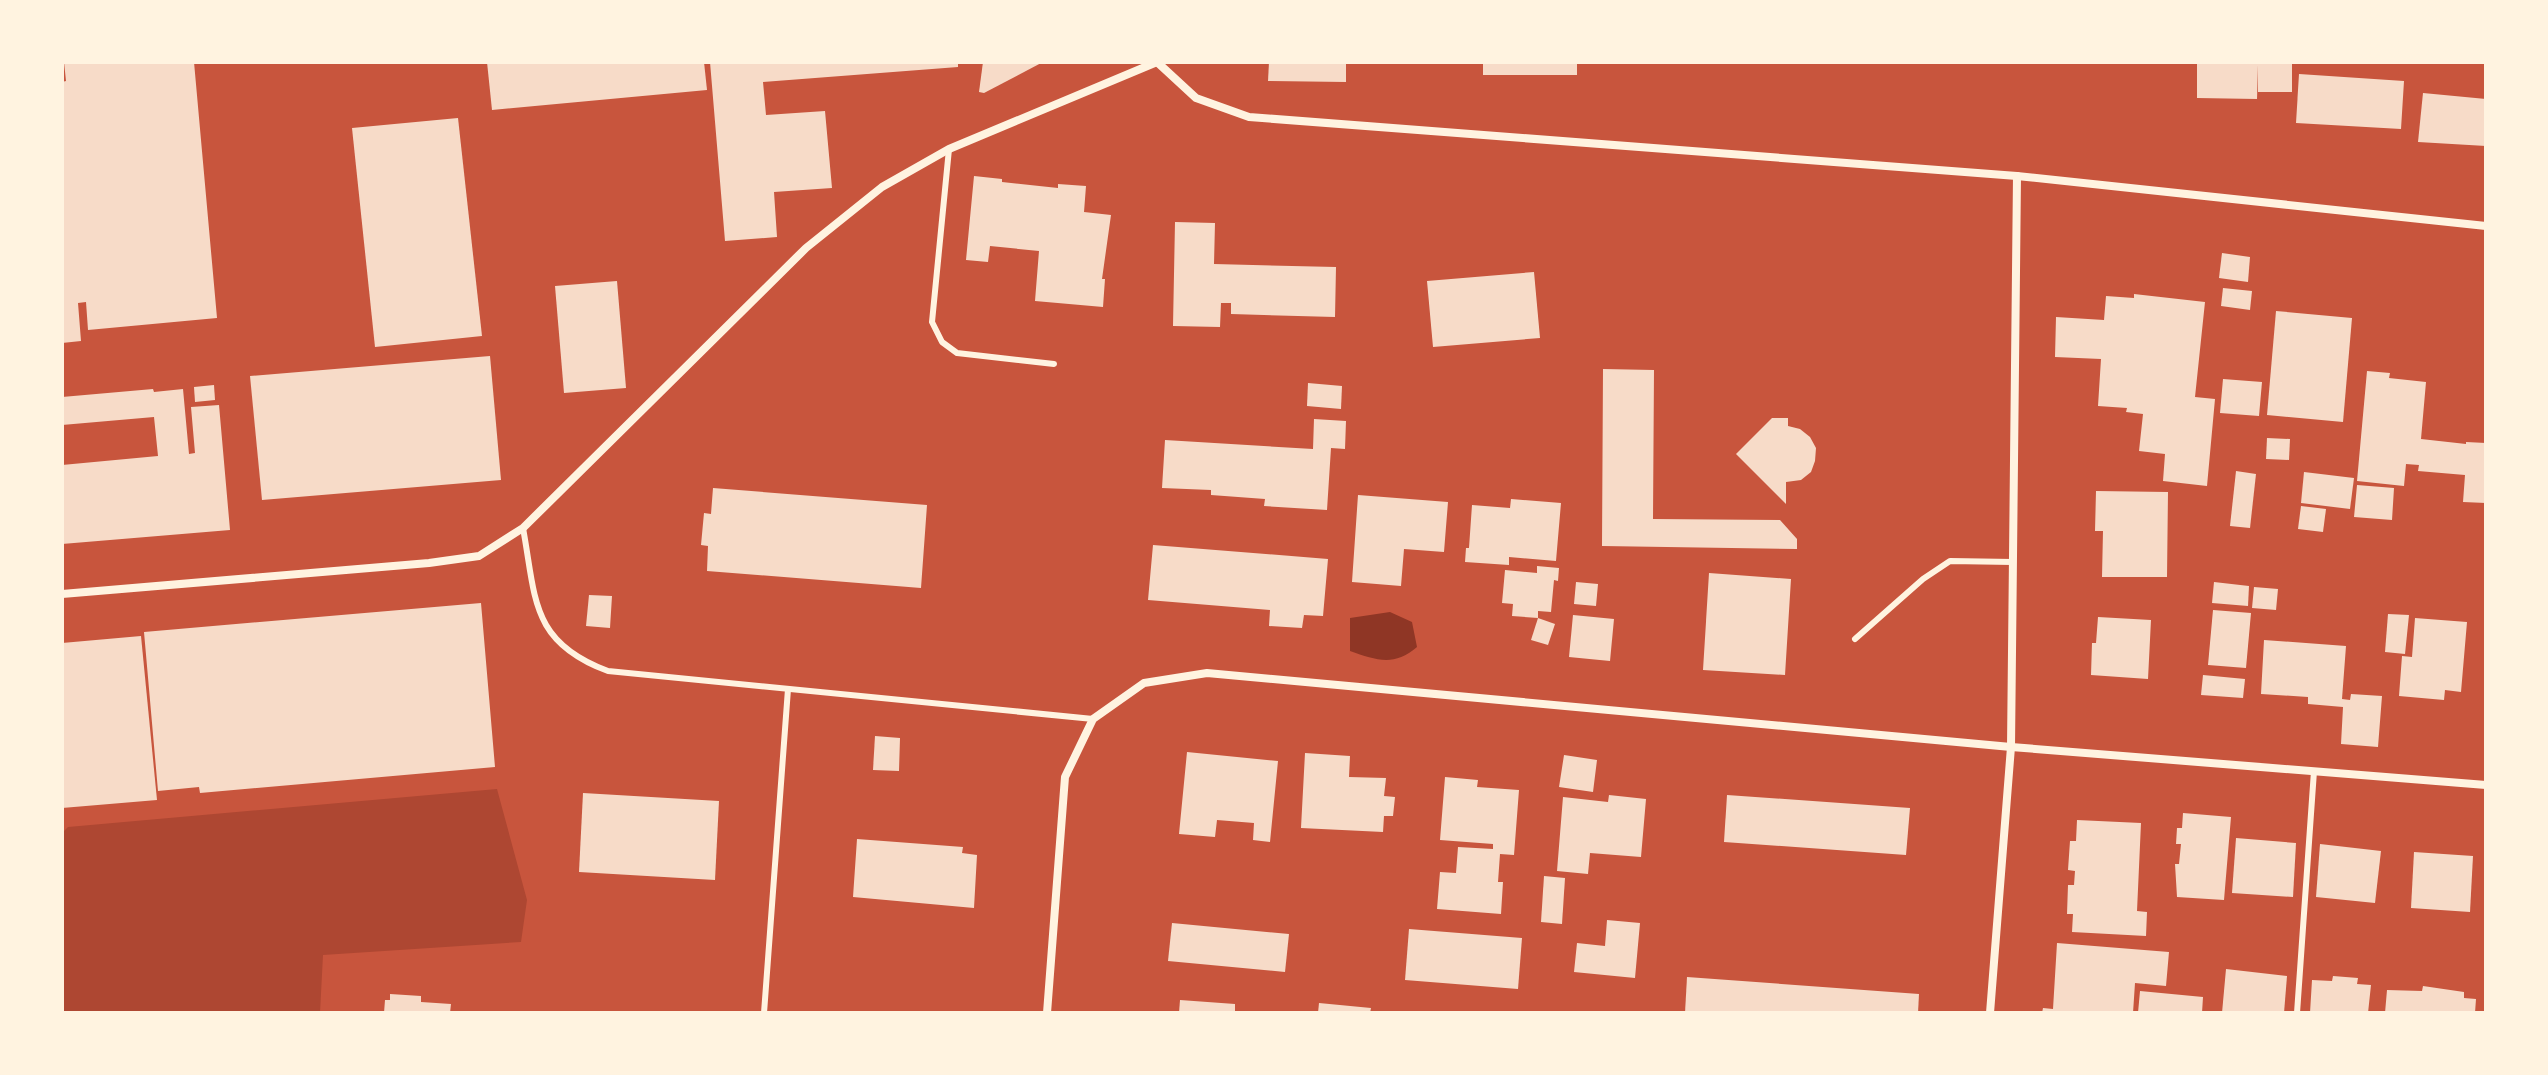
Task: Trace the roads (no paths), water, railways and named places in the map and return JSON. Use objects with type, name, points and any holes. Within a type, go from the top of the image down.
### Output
[{"type":"street","points":[[62,594],[429,563],[479,556],[523,528],[806,248],[882,187],[949,149],[1157,62],[1196,98],[1249,117],[2017,176],[2486,226]]},
{"type":"street","points":[[1990,1013],[2011,747],[2017,176]]},
{"type":"street","points":[[1047,1013],[1065,777],[1093,719],[1144,683],[1207,673],[2011,747],[2486,785]]},
{"type":"lane","points":[[949,149],[932,322],[942,342],[957,353],[1054,364]]},
{"type":"lane","points":[[523,528],[540,617],[564,648],[585,663],[608,671],[1093,719]]},
{"type":"lane","points":[[1855,639],[1923,579],[1950,561],[2013,562]]},
{"type":"lane","points":[[764,1013],[788,689]]},
{"type":"lane","points":[[2297,1013],[2314,771]]}]
